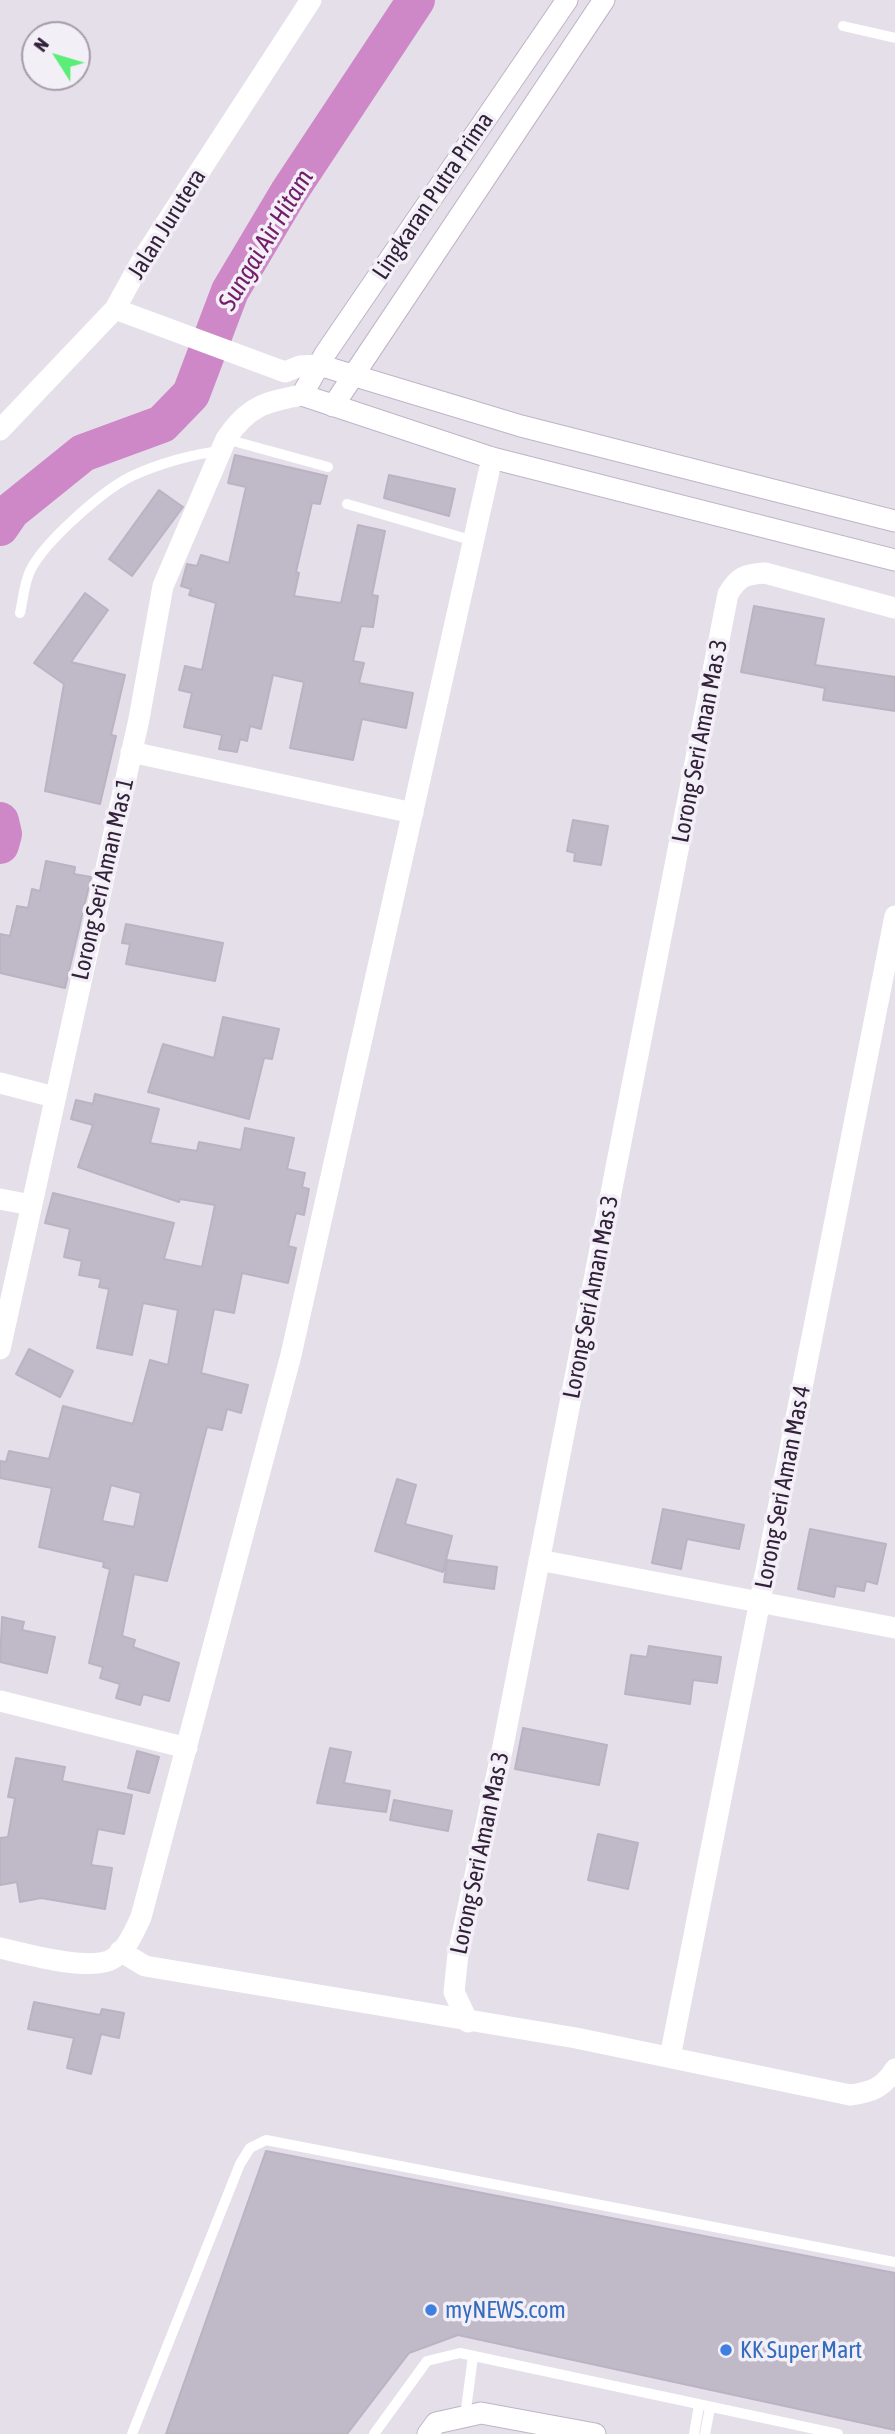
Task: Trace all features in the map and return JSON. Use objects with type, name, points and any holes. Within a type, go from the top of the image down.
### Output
[{"type":"street","name":"Jalan Jurutera","points":[[0,430],[115,309],[142,260],[311,0]]},
{"type":"street","name":"Lingkaran Putra Prima","points":[[302,395],[319,365],[567,0]]},
{"type":"street","name":"Lingkaran Putra Prima","points":[[333,406],[351,375],[604,0]]},
{"type":"street","points":[[115,309],[285,372],[300,366],[319,365],[521,426],[895,521]]},
{"type":"street","points":[[285,372],[290,386],[302,395],[492,458],[895,560]]},
{"type":"street","name":"Lorong Seri Aman Mas 1","points":[[0,1349],[131,752],[163,586],[223,445],[238,421],[264,402],[302,395]]},
{"type":"street","points":[[0,1948],[95,1966],[112,1959],[128,1944],[141,1917],[291,1355],[492,458]]},
{"type":"street","name":"Lorong Seri Aman Mas 3","points":[[468,2022],[454,1992],[458,1954],[539,1560],[728,594],[737,580],[744,576],[765,573],[895,608]]},
{"type":"street","points":[[131,752],[413,813]]},
{"type":"street","name":"Lorong Seri Aman Mas 4","points":[[670,2057],[895,916]]},
{"type":"street","points":[[0,1083],[54,1097]]},
{"type":"street","points":[[0,1199],[31,1205]]},
{"type":"street","points":[[539,1560],[895,1628]]},
{"type":"street","points":[[0,1701],[187,1748]]},
{"type":"street","points":[[120,1951],[145,1966],[670,2057],[850,2095],[869,2092],[886,2084],[895,2069]]},
{"type":"street","points":[[428,2434],[436,2423],[481,2413],[594,2434]]},
{"type":"lane","points":[[843,26],[895,38]]},
{"type":"lane","points":[[20,613],[29,572],[44,548],[72,521],[131,477],[223,445],[328,467]]},
{"type":"lane","points":[[347,504],[474,541]]},
{"type":"lane","points":[[132,2434],[240,2164],[250,2148],[266,2140],[895,2262]]},
{"type":"lane","points":[[374,2434],[427,2361],[460,2353],[838,2434]]},
{"type":"lane","points":[[465,2417],[473,2356]]},
{"type":"lane","points":[[694,2434],[704,2407]]},
{"type":"lane","points":[[704,2407],[705,2434]]},
{"type":"building","points":[[235,455],[327,476],[320,504],[312,503],[296,572],[299,573],[294,596],[341,603],[358,525],[385,531],[372,595],[378,596],[373,627],[361,626],[353,661],[364,663],[359,683],[413,693],[406,728],[362,719],[353,760],[290,748],[304,682],[273,675],[261,729],[250,726],[247,741],[240,739],[237,752],[219,749],[222,735],[184,727],[192,693],[179,690],[185,666],[202,670],[216,603],[189,595],[191,589],[181,586],[187,564],[197,566],[201,555],[229,563],[246,487],[228,483]]},
{"type":"building","points":[[389,475],[455,489],[449,516],[384,498]]},
{"type":"building","points":[[159,490],[183,507],[132,576],[109,559]]},
{"type":"building","points":[[85,593],[108,610],[71,662],[125,675],[111,735],[116,736],[100,804],[45,791],[64,684],[34,663]]},
{"type":"building","points":[[754,606],[824,619],[815,665],[895,677],[895,711],[823,700],[825,688],[741,672]]},
{"type":"building","points":[[573,820],[608,826],[601,865],[574,861],[575,853],[567,851]]},
{"type":"building","points":[[46,861],[75,867],[74,874],[91,877],[65,988],[0,973],[0,934],[10,936],[17,906],[28,908],[32,889],[40,891]]},
{"type":"building","points":[[126,924],[223,943],[215,981],[126,964],[130,944],[122,943]]},
{"type":"building","points":[[223,1017],[279,1029],[272,1059],[264,1058],[249,1119],[148,1092],[163,1044],[214,1058]]},
{"type":"building","points":[[95,1094],[159,1109],[150,1143],[197,1151],[199,1142],[241,1150],[245,1128],[294,1138],[287,1169],[305,1173],[302,1187],[309,1189],[304,1215],[296,1213],[288,1246],[296,1248],[288,1283],[242,1273],[234,1313],[214,1309],[201,1373],[248,1385],[241,1413],[227,1409],[222,1430],[207,1427],[167,1581],[134,1574],[122,1636],[135,1640],[133,1647],[179,1663],[169,1701],[143,1694],[140,1705],[116,1698],[120,1684],[100,1678],[103,1667],[89,1663],[110,1569],[103,1567],[104,1562],[39,1547],[52,1488],[0,1478],[0,1461],[6,1462],[9,1451],[49,1459],[63,1406],[133,1424],[150,1360],[168,1365],[178,1310],[143,1303],[132,1355],[97,1348],[109,1289],[99,1287],[101,1279],[79,1275],[82,1261],[64,1257],[70,1229],[45,1223],[53,1193],[174,1223],[164,1259],[202,1267],[215,1205],[180,1199],[179,1202],[78,1167],[93,1125],[71,1119],[76,1100],[93,1104]],"holes":[[[111,1485],[141,1493],[134,1527],[102,1521]]]},
{"type":"building","points":[[29,1349],[73,1371],[60,1397],[16,1374]]},
{"type":"building","points":[[397,1479],[416,1485],[405,1524],[452,1536],[443,1572],[375,1551]]},
{"type":"building","points":[[663,1509],[744,1525],[739,1549],[687,1539],[681,1569],[652,1563]]},
{"type":"building","points":[[810,1529],[886,1544],[877,1584],[866,1581],[864,1591],[836,1586],[834,1597],[798,1589]]},
{"type":"building","points":[[447,1560],[497,1567],[494,1589],[444,1582]]},
{"type":"building","points":[[2,1617],[24,1622],[22,1630],[55,1637],[47,1673],[0,1662]]},
{"type":"building","points":[[649,1646],[721,1657],[717,1683],[693,1680],[690,1704],[625,1694],[631,1655],[647,1657]]},
{"type":"building","points":[[523,1728],[607,1745],[599,1785],[515,1769]]},
{"type":"building","points":[[330,1748],[351,1752],[344,1783],[390,1791],[386,1812],[317,1803]]},
{"type":"building","points":[[137,1751],[159,1757],[149,1793],[128,1788]]},
{"type":"building","points":[[16,1758],[65,1767],[62,1781],[132,1795],[124,1834],[98,1829],[91,1865],[112,1868],[105,1909],[41,1898],[20,1902],[17,1882],[0,1885],[0,1838],[8,1837],[15,1798],[8,1797]]},
{"type":"building","points":[[394,1800],[452,1811],[448,1831],[390,1820]]},
{"type":"building","points":[[598,1834],[638,1843],[628,1889],[588,1880]]},
{"type":"building","points":[[34,2002],[100,2015],[102,2009],[124,2013],[119,2038],[101,2034],[91,2074],[67,2068],[74,2038],[28,2029]]},
{"type":"building","points":[[266,2151],[895,2273],[895,2430],[458,2335],[409,2353],[347,2434],[166,2434]]},
{"type":"waterway","name":"Sungai Air Hitam","points":[[0,527],[11,511],[83,453],[162,424],[191,394],[230,291],[289,192],[416,0]]},
{"type":"waterway","name":"Sungai Air Hitam","points":[[0,821],[3,834],[0,845]]},
{"type":"place","name":"myNEWS.com","points":[[431,2310]]},
{"type":"place","name":"KK Super Mart","points":[[726,2350]]}]
